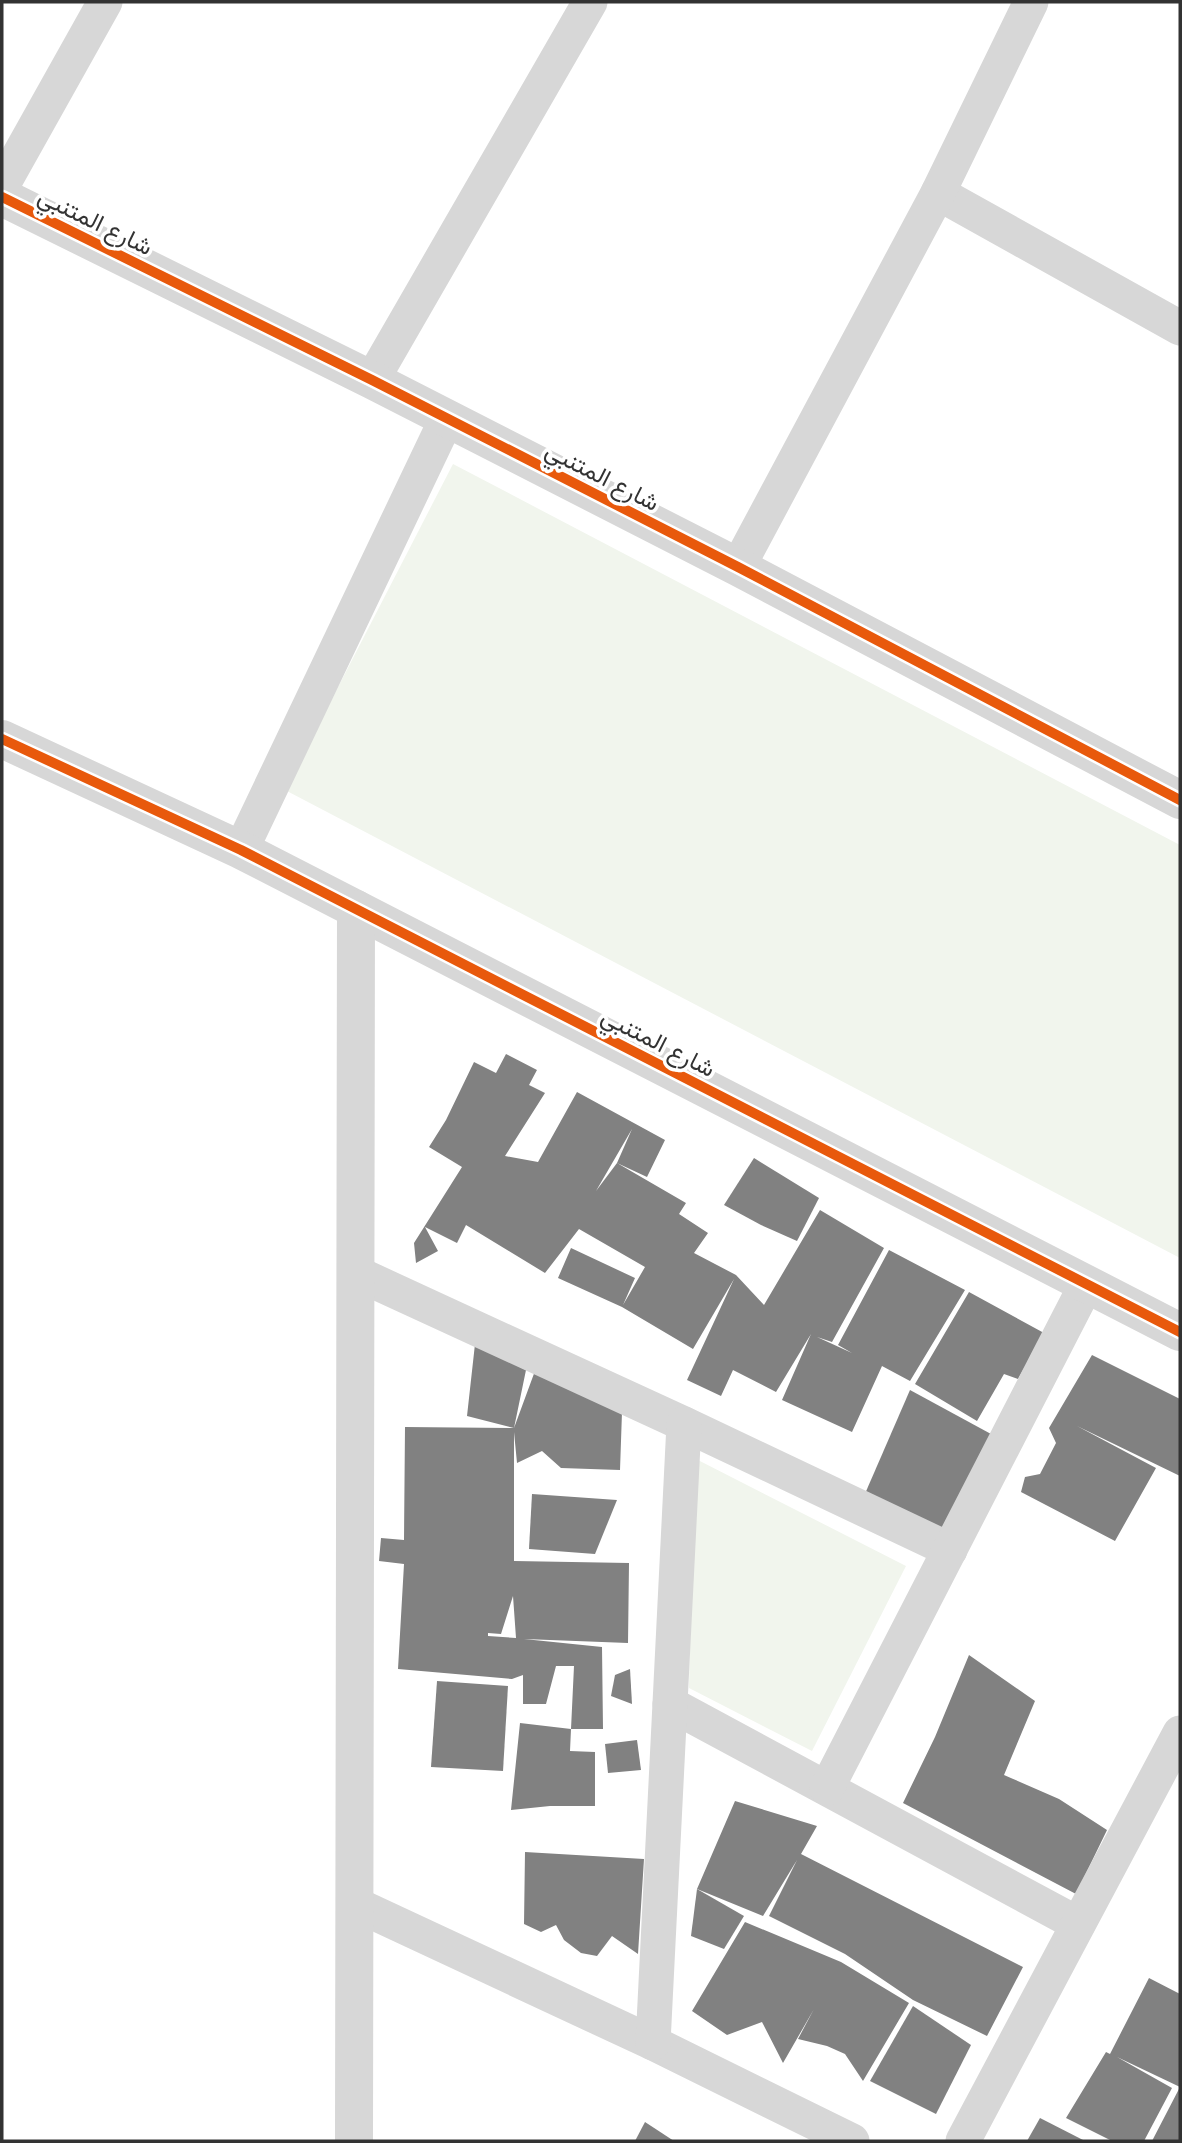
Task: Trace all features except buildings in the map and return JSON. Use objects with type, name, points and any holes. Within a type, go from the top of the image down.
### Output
[{"type":"street","points":[[2,186],[105,2]]},
{"type":"street","points":[[372,380],[590,2]]},
{"type":"street","points":[[738,567],[938,193],[1031,2]]},
{"type":"street","points":[[938,193],[1180,328]]},
{"type":"street","name":"شارع المتنبي","points":[[2,197],[447,418],[738,567],[1180,800]]},
{"type":"street","points":[[241,850],[447,418]]},
{"type":"street","name":"شارع المتنبي","points":[[2,739],[241,850],[1180,1332]]},
{"type":"street","points":[[354,2141],[356,909]]},
{"type":"street","points":[[356,1273],[950,1550]]},
{"type":"street","points":[[827,1788],[1086,1285]]},
{"type":"street","points":[[653,2043],[684,1424]]},
{"type":"street","points":[[670,1704],[1079,1924]]},
{"type":"street","points":[[963,2141],[1180,1734]]},
{"type":"street","points":[[355,1903],[653,2043],[852,2141]]},
{"type":"shaded area","points":[[453,464],[1180,845],[1180,1258],[285,790]]},
{"type":"shaded area","points":[[694,1458],[906,1566],[812,1751],[689,1688]]},
{"type":"cycle path","points":[[2,197],[372,380],[738,567],[1180,800]]},
{"type":"cycle path","points":[[2,739],[241,850],[1180,1332]]}]
